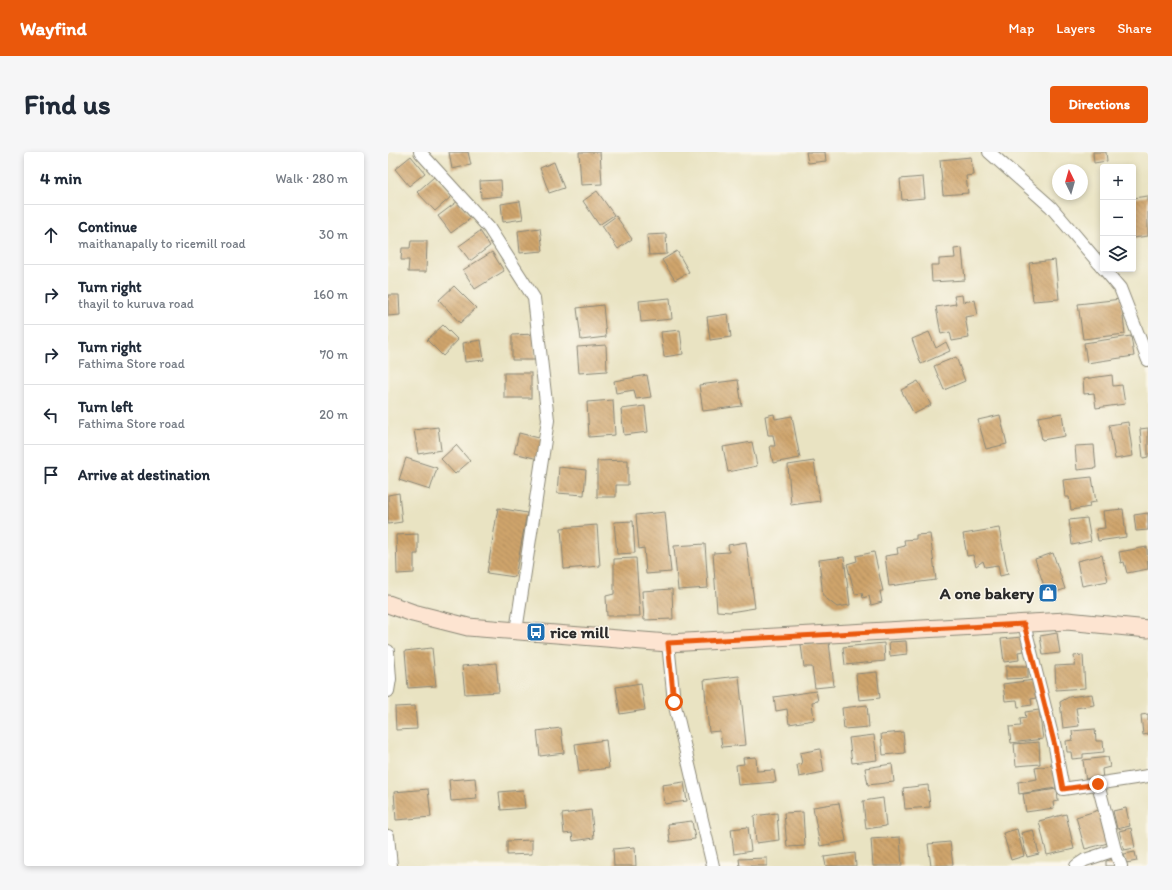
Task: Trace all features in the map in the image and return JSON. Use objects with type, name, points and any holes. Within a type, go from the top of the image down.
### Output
[{"type":"main road","points":[[388,604],[413,613],[468,627],[668,643],[1067,621],[1148,629]]},
{"type":"street","points":[[420,152],[489,228],[534,298],[548,420],[516,631]]},
{"type":"street","points":[[989,152],[1051,207],[1100,265]]},
{"type":"street","points":[[1106,272],[1120,288],[1148,360]]},
{"type":"street","points":[[1024,624],[1055,746],[1063,789],[1148,776]]},
{"type":"street","points":[[668,643],[674,702],[713,866]]},
{"type":"street","points":[[388,651],[390,680],[388,691]]},
{"type":"street","points":[[1098,784],[1115,850],[1121,866]]},
{"type":"street","points":[[388,836],[391,866]]},
{"type":"street","points":[[1076,866],[1085,860],[1115,850]]},
{"type":"building","points":[[449,152],[468,152],[471,165],[452,169]]},
{"type":"building","points":[[579,152],[600,152],[602,184],[581,185]]},
{"type":"building","points":[[806,152],[825,152],[826,161],[808,163]]},
{"type":"building","points":[[1093,152],[1106,152],[1107,161],[1094,163]]},
{"type":"building","points":[[411,156],[425,173],[409,186],[395,169]]},
{"type":"building","points":[[971,157],[973,175],[966,176],[968,193],[943,195],[940,160]]},
{"type":"building","points":[[554,162],[564,188],[549,193],[540,168]]},
{"type":"building","points":[[434,177],[452,196],[435,211],[417,192]]},
{"type":"building","points":[[923,177],[925,198],[902,200],[900,179]]},
{"type":"building","points":[[501,180],[502,196],[481,198],[480,181]]},
{"type":"building","points":[[597,191],[614,215],[599,225],[583,201]]},
{"type":"building","points":[[1148,196],[1148,236],[1136,238],[1136,198]]},
{"type":"building","points":[[458,201],[471,218],[451,233],[438,216]]},
{"type":"building","points":[[520,201],[523,219],[503,222],[501,204]]},
{"type":"building","points":[[616,216],[632,239],[618,249],[602,226]]},
{"type":"building","points":[[540,228],[543,251],[520,253],[518,231]]},
{"type":"building","points":[[480,231],[490,246],[470,261],[459,246]]},
{"type":"building","points":[[666,234],[667,254],[649,255],[647,235]]},
{"type":"building","points":[[411,241],[427,241],[426,272],[408,272],[409,260],[401,260],[402,248],[410,248]]},
{"type":"building","points":[[962,248],[965,280],[932,282],[931,265],[939,265],[939,259],[955,258],[954,249]]},
{"type":"building","points":[[677,251],[689,272],[675,280],[662,260]]},
{"type":"building","points":[[492,252],[504,271],[475,289],[463,270]]},
{"type":"building","points":[[1055,260],[1059,299],[1033,301],[1029,263]]},
{"type":"building","points":[[454,286],[476,308],[460,323],[439,300]]},
{"type":"building","points":[[388,295],[399,295],[400,315],[388,316]]},
{"type":"building","points":[[962,295],[963,302],[975,300],[978,315],[965,317],[969,338],[952,341],[950,332],[941,334],[936,307],[956,304],[954,296]]},
{"type":"building","points":[[670,298],[672,319],[641,322],[639,301]]},
{"type":"building","points":[[1121,299],[1125,334],[1083,339],[1078,304]]},
{"type":"building","points":[[603,305],[606,337],[581,340],[577,308]]},
{"type":"building","points":[[728,314],[731,337],[710,340],[707,317]]},
{"type":"building","points":[[443,325],[458,340],[443,356],[427,340]]},
{"type":"building","points":[[680,330],[683,354],[664,357],[661,332]]},
{"type":"building","points":[[929,332],[936,348],[946,342],[950,351],[921,364],[912,339]]},
{"type":"building","points":[[535,334],[535,360],[512,360],[512,335]]},
{"type":"building","points":[[1131,336],[1134,356],[1087,363],[1084,343]]},
{"type":"building","points":[[481,340],[484,360],[465,362],[463,343]]},
{"type":"building","points":[[606,345],[607,371],[579,373],[577,347]]},
{"type":"building","points":[[956,357],[965,381],[944,390],[934,366]]},
{"type":"building","points":[[504,373],[531,373],[531,398],[504,398]]},
{"type":"building","points":[[647,375],[651,397],[636,399],[634,390],[616,393],[614,381]]},
{"type":"building","points":[[1112,375],[1113,386],[1122,385],[1125,404],[1096,408],[1094,393],[1084,394],[1083,379]]},
{"type":"building","points":[[738,380],[742,406],[703,411],[699,385]]},
{"type":"building","points":[[918,381],[931,405],[914,414],[901,390]]},
{"type":"building","points":[[613,400],[615,435],[589,437],[587,402]]},
{"type":"building","points":[[645,406],[648,432],[624,435],[621,409]]},
{"type":"building","points":[[1062,413],[1065,436],[1042,440],[1038,417]]},
{"type":"building","points":[[774,414],[775,419],[792,416],[800,458],[773,463],[770,446],[775,446],[773,435],[768,435],[765,416]]},
{"type":"building","points":[[1000,415],[1007,444],[986,449],[978,420]]},
{"type":"building","points":[[1128,422],[1133,456],[1115,459],[1109,425]]},
{"type":"building","points":[[438,427],[441,450],[418,454],[414,430]]},
{"type":"building","points":[[1148,428],[1148,457],[1143,458],[1140,429]]},
{"type":"building","points":[[519,433],[543,439],[538,459],[514,453]]},
{"type":"building","points":[[752,442],[757,466],[728,472],[723,447]]},
{"type":"building","points":[[456,445],[470,461],[455,474],[441,459]]},
{"type":"building","points":[[1094,445],[1096,468],[1077,470],[1075,446]]},
{"type":"building","points":[[406,458],[437,468],[430,490],[399,480]]},
{"type":"building","points":[[628,460],[628,485],[616,485],[616,497],[597,497],[597,461]]},
{"type":"building","points":[[814,461],[820,501],[791,505],[788,465]]},
{"type":"building","points":[[559,467],[586,470],[584,495],[557,493]]},
{"type":"building","points":[[1092,477],[1096,502],[1089,503],[1090,507],[1071,510],[1069,497],[1065,497],[1063,480]]},
{"type":"building","points":[[399,493],[402,522],[388,524],[388,495]]},
{"type":"building","points":[[498,508],[527,513],[515,577],[487,573]]},
{"type":"building","points":[[1123,509],[1126,537],[1098,541],[1096,529],[1105,528],[1103,511]]},
{"type":"building","points":[[665,512],[671,572],[646,574],[644,548],[639,549],[636,515]]},
{"type":"building","points":[[1148,513],[1148,530],[1136,531],[1134,515]]},
{"type":"building","points":[[1087,518],[1091,541],[1072,545],[1069,520]]},
{"type":"building","points":[[633,521],[635,553],[617,554],[614,522]]},
{"type":"building","points":[[597,525],[600,566],[564,569],[561,528]]},
{"type":"building","points":[[999,528],[1008,574],[1000,576],[998,565],[985,567],[983,561],[976,566],[973,555],[967,556],[963,534]]},
{"type":"building","points":[[418,534],[418,554],[414,554],[414,573],[397,574],[396,535]]},
{"type":"building","points":[[930,534],[936,580],[889,586],[885,556],[898,554],[897,548],[905,546],[904,540],[916,539],[916,535]]},
{"type":"building","points":[[746,542],[755,608],[730,612],[717,611],[713,553],[729,552],[728,545]]},
{"type":"building","points":[[705,544],[708,588],[678,590],[674,546]]},
{"type":"building","points":[[1147,547],[1148,569],[1127,573],[1124,562],[1121,563],[1119,552]]},
{"type":"building","points":[[874,552],[883,591],[880,591],[882,602],[871,605],[869,596],[863,598],[862,593],[855,594],[847,564],[857,561],[856,556]]},
{"type":"building","points":[[1053,553],[1065,589],[1047,595],[1035,559]]},
{"type":"building","points":[[1102,555],[1108,581],[1082,586],[1077,561]]},
{"type":"building","points":[[844,557],[850,605],[837,607],[823,596],[819,560]]},
{"type":"building","points":[[636,558],[640,616],[607,616],[606,596],[614,594],[614,559]]},
{"type":"building","points":[[672,589],[673,619],[644,620],[642,591]]},
{"type":"building","points":[[1057,633],[1060,653],[1043,655],[1040,636]]},
{"type":"building","points":[[1022,637],[1024,651],[1018,652],[1019,660],[1004,662],[1001,639]]},
{"type":"building","points":[[906,641],[907,654],[890,656],[889,642]]},
{"type":"building","points":[[829,642],[834,686],[815,688],[812,667],[804,667],[801,645]]},
{"type":"building","points":[[884,643],[885,661],[845,665],[843,647]]},
{"type":"building","points":[[432,648],[436,686],[408,688],[405,651]]},
{"type":"building","points":[[1083,655],[1085,688],[1056,690],[1055,666],[1075,665],[1074,656]]},
{"type":"building","points":[[496,663],[499,692],[465,694],[462,666]]},
{"type":"building","points":[[1006,666],[1028,666],[1028,678],[1006,679]]},
{"type":"building","points":[[877,672],[880,698],[859,700],[856,674]]},
{"type":"building","points":[[739,676],[746,745],[722,747],[720,731],[709,732],[704,680]]},
{"type":"building","points":[[1034,680],[1036,698],[1031,699],[1032,705],[1018,707],[1017,700],[1005,701],[1003,684]]},
{"type":"building","points":[[641,683],[645,710],[620,714],[616,687]]},
{"type":"building","points":[[816,691],[818,701],[812,702],[814,720],[789,724],[787,709],[776,711],[774,697]]},
{"type":"building","points":[[1092,694],[1094,705],[1076,708],[1079,726],[1063,728],[1060,702],[1069,697]]},
{"type":"building","points":[[867,705],[869,727],[844,729],[842,708]]},
{"type":"building","points":[[415,706],[417,729],[396,730],[395,707]]},
{"type":"building","points":[[1039,710],[1043,739],[1011,743],[1009,727],[1021,726],[1020,719],[1026,718],[1025,712]]},
{"type":"building","points":[[1148,714],[1148,734],[1143,735],[1141,715]]},
{"type":"building","points":[[561,728],[564,753],[540,756],[537,731]]},
{"type":"building","points":[[1095,729],[1096,741],[1103,741],[1104,752],[1083,754],[1083,758],[1072,759],[1071,752],[1067,752],[1066,741],[1073,740],[1072,731]]},
{"type":"building","points":[[903,732],[905,753],[883,755],[881,734]]},
{"type":"building","points":[[874,735],[877,760],[852,763],[849,738]]},
{"type":"building","points":[[606,740],[609,768],[579,772],[575,744]]},
{"type":"building","points":[[1039,742],[1040,764],[1016,766],[1014,744]]},
{"type":"building","points":[[820,749],[824,772],[799,777],[797,765],[802,764],[800,753]]},
{"type":"building","points":[[756,757],[757,771],[774,770],[776,782],[738,785],[736,765],[744,764],[743,758]]},
{"type":"building","points":[[1108,757],[1110,767],[1102,769],[1103,780],[1086,782],[1083,760]]},
{"type":"building","points":[[892,764],[894,782],[868,785],[865,768]]},
{"type":"building","points":[[1053,765],[1056,788],[1019,794],[1018,782],[1037,779],[1035,768]]},
{"type":"building","points":[[475,778],[477,799],[451,801],[449,780]]},
{"type":"building","points":[[684,782],[687,801],[665,804],[662,785]]},
{"type":"building","points":[[928,785],[930,807],[905,809],[903,788]]},
{"type":"building","points":[[428,789],[431,817],[396,820],[394,792]]},
{"type":"building","points":[[1057,789],[1058,801],[1053,802],[1054,808],[1026,812],[1023,794]]},
{"type":"building","points":[[523,790],[525,808],[501,810],[499,792]]},
{"type":"building","points":[[883,798],[886,826],[866,829],[863,801]]},
{"type":"building","points":[[839,803],[846,841],[820,846],[813,807]]},
{"type":"building","points":[[1126,808],[1130,826],[1117,829],[1113,811]]},
{"type":"building","points":[[591,810],[594,838],[573,841],[572,833],[564,834],[562,814]]},
{"type":"building","points":[[1099,810],[1108,843],[1085,849],[1076,817]]},
{"type":"building","points":[[803,812],[805,846],[787,847],[784,813]]},
{"type":"building","points":[[777,813],[779,840],[756,843],[754,816]]},
{"type":"building","points":[[1066,814],[1074,849],[1047,855],[1039,821]]},
{"type":"building","points":[[692,821],[695,839],[670,842],[668,824]]},
{"type":"building","points":[[748,827],[751,851],[734,854],[731,829]]},
{"type":"building","points":[[1131,828],[1135,848],[1124,850],[1119,831]]},
{"type":"building","points":[[1017,829],[1024,856],[1011,860],[1003,833]]},
{"type":"building","points":[[1033,830],[1039,854],[1027,857],[1021,833]]},
{"type":"building","points":[[900,837],[902,866],[873,866],[871,839]]},
{"type":"building","points":[[532,840],[532,854],[507,855],[507,841]]},
{"type":"building","points":[[950,842],[953,865],[931,866],[928,844]]},
{"type":"building","points":[[635,847],[636,866],[614,866],[613,849]]},
{"type":"building","points":[[1135,852],[1137,861],[1126,863],[1124,854]]},
{"type":"building","points":[[855,853],[856,866],[826,866],[824,857]]},
{"type":"building","points":[[767,858],[767,866],[740,866],[739,859]]},
{"type":"building","points":[[1114,859],[1115,866],[1106,866],[1106,861]]},
{"type":"place","name":"A one bakery","points":[[1048,593]]},
{"type":"place","name":"rice mill","points":[[536,632]]},
{"type":"route","points":[[674,702],[668,643],[1024,624],[1055,746],[1063,789],[1098,784]]}]
